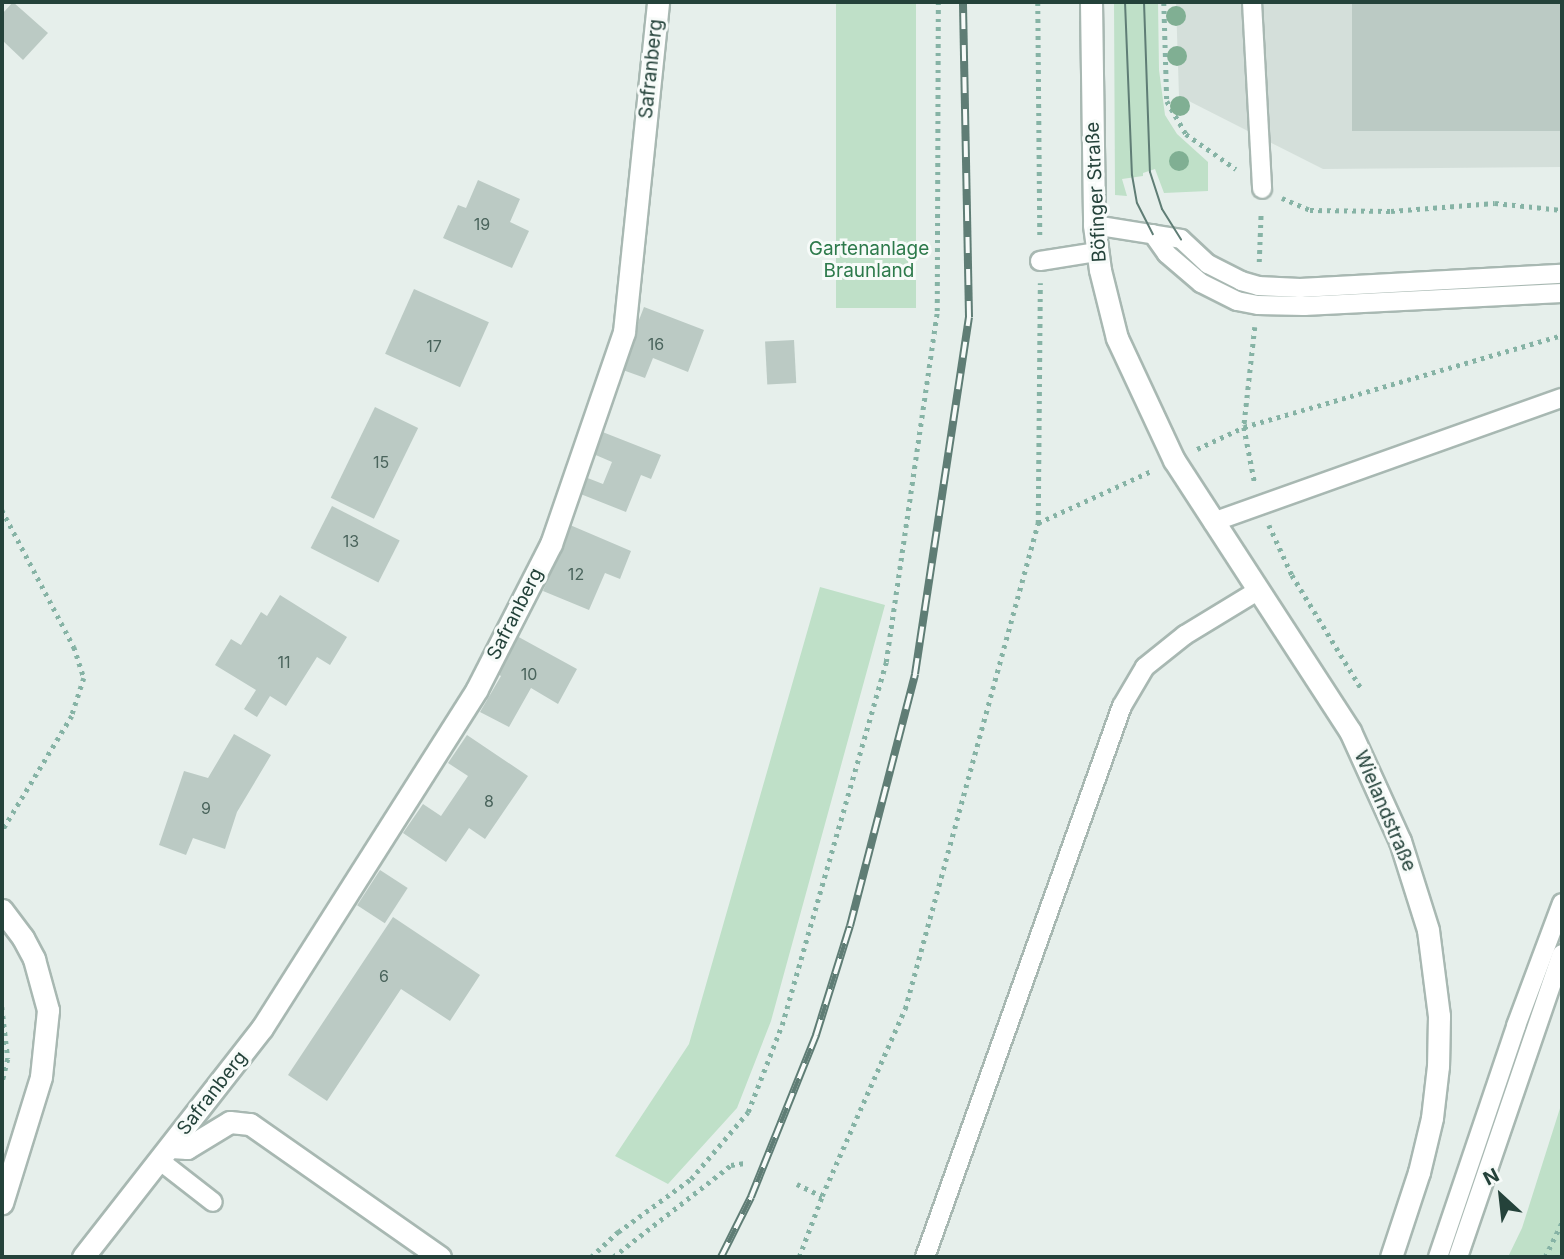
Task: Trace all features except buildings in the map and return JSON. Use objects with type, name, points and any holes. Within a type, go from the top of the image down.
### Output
[{"type":"street","name":"Safranberg","points":[[83,1257],[262,1028],[477,689],[551,544],[624,332],[658,2]]},
{"type":"street","name":"Böfinger Straße","points":[[1091,2],[1094,225],[1097,252],[1117,338],[1151,416]]},
{"type":"street","name":"Wielandstraße","points":[[1151,416],[1174,460],[1307,660],[1360,749],[1400,841],[1428,930],[1439,1016],[1438,1066],[1432,1118],[1419,1172],[1391,1257]]},
{"type":"street","points":[[2,910],[23,938],[34,959],[47,1010],[41,1077],[2,1203]]},
{"type":"street","name":"Safranberg","points":[[165,1153],[187,1149],[230,1122],[250,1124],[440,1257]]},
{"type":"lane","points":[[1252,2],[1262,189]]},
{"type":"lane","points":[[1094,225],[1181,239],[1208,264],[1224,273],[1241,281],[1278,288],[1562,274]]},
{"type":"lane","points":[[1153,234],[1167,254],[1200,284],[1228,297],[1258,305],[1304,306],[1562,293]]},
{"type":"lane","points":[[1041,261],[1097,252]]},
{"type":"lane","points":[[1213,522],[1562,398]]},
{"type":"lane","points":[[925,1257],[1122,706],[1145,667],[1185,635],[1259,590]]},
{"type":"lane","points":[[1438,1257],[1516,1026],[1562,903]]},
{"type":"lane","points":[[1458,1257],[1562,954]]},
{"type":"lane","points":[[165,1153],[213,1202]]},
{"type":"path","points":[[591,1257],[618,1232],[691,1179],[748,1112],[782,1024],[886,662],[937,311],[938,2]]},
{"type":"path","points":[[799,1257],[822,1196],[905,1009],[1038,523],[1041,261],[1038,2]]},
{"type":"path","points":[[1164,2],[1167,101],[1186,134],[1262,189],[1310,210],[1391,211],[1495,203],[1562,209]]},
{"type":"path","points":[[1038,523],[1244,427],[1562,335]]},
{"type":"path","points":[[1244,427],[1259,504],[1292,575],[1361,688]]},
{"type":"path","points":[[2,510],[74,647],[84,678],[72,716],[2,831]]},
{"type":"path","points":[[2,1007],[8,1059],[2,1083]]},
{"type":"path","points":[[613,1257],[731,1165],[744,1163]]},
{"type":"path","points":[[797,1184],[822,1196]]},
{"type":"path","points":[[1545,1257],[1562,1222]]},
{"type":"shaded area","points":[[1176,2],[1562,2],[1562,167],[1323,169],[1179,96]]},
{"type":"green space","name":"Gartenanlage Braunland","points":[[836,2],[916,2],[916,308],[836,308]]},
{"type":"green space","points":[[1114,2],[1158,2],[1159,70],[1165,115],[1177,134],[1208,162],[1208,191],[1164,193],[1155,169],[1143,173],[1143,176],[1122,179],[1127,196],[1115,195]]},
{"type":"green space","points":[[820,587],[885,605],[771,1021],[737,1108],[668,1184],[615,1156],[689,1044]]},
{"type":"green space","points":[[1562,1102],[1562,1257],[1508,1257],[1522,1228]]},
{"type":"tram line","points":[[1125,2],[1132,175],[1137,203],[1153,234]]},
{"type":"tram line","points":[[1144,2],[1150,172],[1162,209],[1181,239]]},
{"type":"railway","points":[[721,1257],[751,1197],[816,1035],[850,926],[915,674],[969,317],[963,2]]}]
